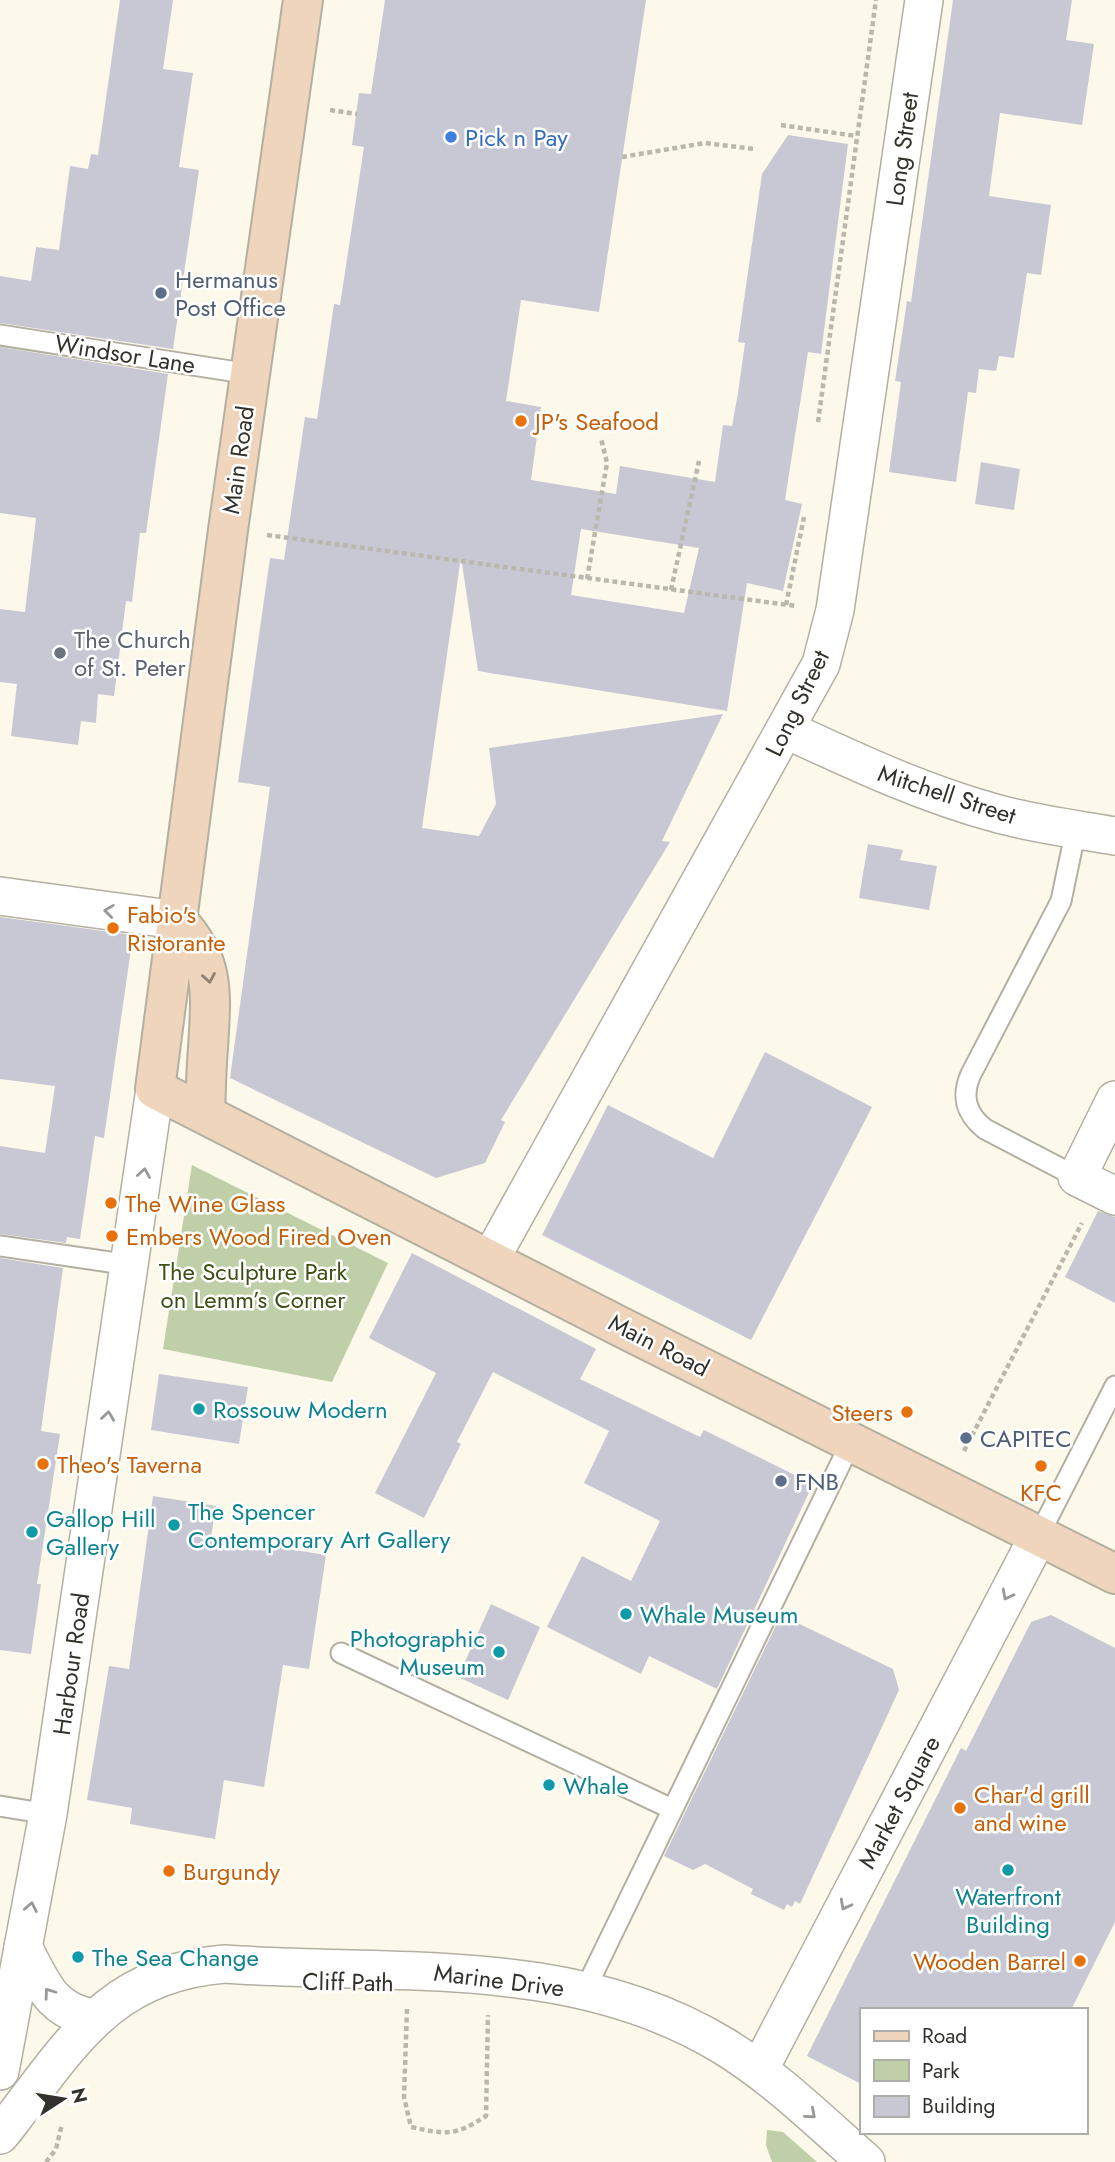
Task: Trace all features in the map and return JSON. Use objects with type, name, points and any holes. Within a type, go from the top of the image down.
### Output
[{"type":"main road","name":"Main Road","points":[[303,0],[250,374],[155,1089],[491,1258],[625,1329],[852,1440],[1115,1574]]},
{"type":"main road","points":[[177,920],[194,938],[206,965],[212,1000],[205,1114]]},
{"type":"street","name":"Long Street","points":[[491,1258],[821,664],[835,610],[924,0]]},
{"type":"street","name":"Mitchell Street","points":[[786,730],[866,767],[964,803],[1026,821],[1115,836]]},
{"type":"street","points":[[0,897],[177,920]]},
{"type":"street","name":"Harbour Road","points":[[0,2071],[48,1814],[155,1089]]},
{"type":"street","points":[[1098,1187],[1115,1100]]},
{"type":"street","name":"Market Square","points":[[759,2070],[1039,1535]]},
{"type":"street","points":[[23,1947],[49,1995],[61,2008],[93,2018]]},
{"type":"street","name":"Marine Drive","points":[[0,2135],[93,2018],[117,1998],[143,1983],[198,1966],[225,1964],[471,1973],[584,1992],[634,2005],[681,2024],[759,2070],[866,2162]]},
{"type":"lane","name":"Windsor Lane","points":[[0,335],[250,374]]},
{"type":"lane","points":[[1076,829],[1061,901],[971,1073],[965,1098],[975,1121],[985,1129],[1098,1187]]},
{"type":"lane","points":[[0,1246],[130,1265]]},
{"type":"lane","points":[[1039,1535],[1115,1386]]},
{"type":"lane","points":[[584,1992],[852,1440]]},
{"type":"lane","points":[[341,1653],[673,1809]]},
{"type":"lane","points":[[0,1806],[48,1814]]},
{"type":"path","points":[[818,423],[876,0]]},
{"type":"path","points":[[781,125],[856,136]]},
{"type":"path","points":[[622,157],[705,143],[754,149]]},
{"type":"path","points":[[587,579],[607,463],[601,438]]},
{"type":"path","points":[[671,590],[699,461]]},
{"type":"path","points":[[786,605],[807,505]]},
{"type":"path","points":[[229,530],[835,610]]},
{"type":"path","points":[[955,1493],[974,1456],[963,1451],[1098,1187]]},
{"type":"path","points":[[408,2001],[404,2097],[411,2127],[433,2132],[462,2132],[485,2116],[488,2003]]},
{"type":"path","points":[[46,2162],[55,2149],[62,2122]]},
{"type":"green space","name":"The Sculpture Park on Lemm’s Corner","points":[[192,1165],[388,1263],[332,1382],[163,1349]]},
{"type":"green space","points":[[767,2130],[783,2132],[817,2162],[772,2162],[766,2145]]},
{"type":"building","points":[[120,0],[173,0],[163,69],[193,73],[179,167],[199,170],[173,349],[0,323],[0,276],[31,281],[36,247],[59,250],[70,166],[88,169],[91,154],[98,155]]},
{"type":"building","points":[[385,0],[646,0],[599,312],[521,300],[506,401],[541,407],[531,480],[616,494],[620,466],[715,482],[723,425],[732,426],[738,393],[745,343],[738,342],[762,174],[788,135],[848,144],[821,354],[808,352],[785,500],[802,504],[783,591],[747,583],[727,711],[478,671],[461,557],[422,828],[479,836],[496,804],[489,748],[723,714],[662,841],[670,842],[501,1120],[505,1122],[485,1163],[436,1178],[230,1078],[270,787],[238,782],[270,558],[284,560],[305,417],[317,419],[334,304],[340,305],[364,147],[352,145],[359,93],[371,94]],"holes":[[[581,529],[699,548],[684,613],[571,595]]]},
{"type":"building","points":[[953,0],[1072,0],[1066,40],[1094,44],[1082,125],[1000,113],[989,196],[1051,205],[1041,275],[1027,273],[1014,358],[999,356],[996,371],[979,369],[976,393],[968,392],[956,482],[889,472],[901,382],[895,381],[907,301],[911,302]]},
{"type":"building","points":[[0,347],[168,374],[146,533],[140,533],[132,602],[126,601],[114,696],[98,694],[96,723],[81,721],[78,745],[11,736],[17,684],[0,682],[0,609],[25,612],[36,518],[0,513]]},
{"type":"building","points":[[981,462],[1020,469],[1014,510],[975,504]]},
{"type":"building","points":[[868,844],[903,850],[900,860],[937,866],[929,910],[859,898]]},
{"type":"building","points":[[0,917],[133,935],[104,1138],[95,1136],[80,1239],[67,1237],[66,1243],[0,1234],[0,1146],[45,1153],[55,1086],[0,1079]]},
{"type":"building","points":[[765,1052],[872,1107],[751,1340],[542,1235],[608,1105],[713,1158]]},
{"type":"building","points":[[1098,1211],[1115,1217],[1115,1303],[1065,1277]]},
{"type":"building","points":[[412,1253],[596,1349],[580,1379],[700,1437],[704,1430],[813,1484],[717,1689],[649,1656],[641,1674],[547,1627],[582,1556],[631,1581],[660,1521],[584,1483],[609,1431],[493,1372],[457,1442],[461,1444],[424,1518],[375,1493],[436,1373],[369,1338]]},
{"type":"building","points":[[0,1258],[63,1268],[41,1431],[60,1434],[37,1584],[41,1584],[31,1654],[0,1650]]},
{"type":"building","name":"Rossouw Modern","points":[[159,1374],[248,1387],[239,1444],[151,1430]]},
{"type":"building","points":[[153,1496],[216,1506],[211,1537],[326,1555],[309,1669],[283,1665],[264,1787],[224,1780],[215,1839],[130,1824],[132,1808],[87,1800],[109,1666],[129,1669]]},
{"type":"building","name":"Photographic Museum","points":[[491,1604],[540,1627],[508,1700],[458,1677]]},
{"type":"building","points":[[781,1615],[893,1669],[899,1690],[800,1904],[795,1901],[792,1907],[787,1904],[784,1910],[751,1894],[753,1889],[705,1864],[693,1870],[664,1856]]},
{"type":"building","name":"Waterfront Building","points":[[1051,1615],[1115,1648],[1115,1922],[1072,2008],[860,2008],[860,2083],[807,2056],[961,1748],[966,1751],[1031,1622]]},
{"type":"place","name":"Pick n Pay","points":[[451,137]]},
{"type":"place","name":"Hermanus Post Office","points":[[161,293]]},
{"type":"place","name":"JP's Seafood","points":[[521,421]]},
{"type":"place","name":"The Church of St. Peter","points":[[60,653]]},
{"type":"place","name":"Fabio's Ristorante","points":[[113,928]]},
{"type":"place","name":"The Wine Glass","points":[[111,1203]]},
{"type":"place","name":"Embers Wood Fired Oven","points":[[112,1236]]},
{"type":"place","name":"Rossouw Modern","points":[[199,1409]]},
{"type":"place","name":"Steers","points":[[907,1412]]},
{"type":"place","name":"CAPITEC","points":[[966,1438]]},
{"type":"place","name":"Theo's Taverna","points":[[43,1464]]},
{"type":"place","name":"KFC","points":[[1041,1466]]},
{"type":"place","name":"FNB","points":[[781,1481]]},
{"type":"place","name":"The Spencer Contemporary Art Gallery","points":[[174,1525]]},
{"type":"place","name":"Gallop Hill Gallery","points":[[32,1532]]},
{"type":"place","name":"Whale Museum","points":[[626,1614]]},
{"type":"place","name":"Photographic Museum","points":[[499,1652]]},
{"type":"place","name":"Whale","points":[[549,1785]]},
{"type":"place","name":"Char'd grill and wine","points":[[960,1808]]},
{"type":"place","name":"Waterfront Building","points":[[1008,1870]]},
{"type":"place","name":"Burgundy","points":[[169,1871]]},
{"type":"place","name":"The Sea Change","points":[[78,1957]]},
{"type":"place","name":"Wooden Barrel","points":[[1080,1961]]}]
